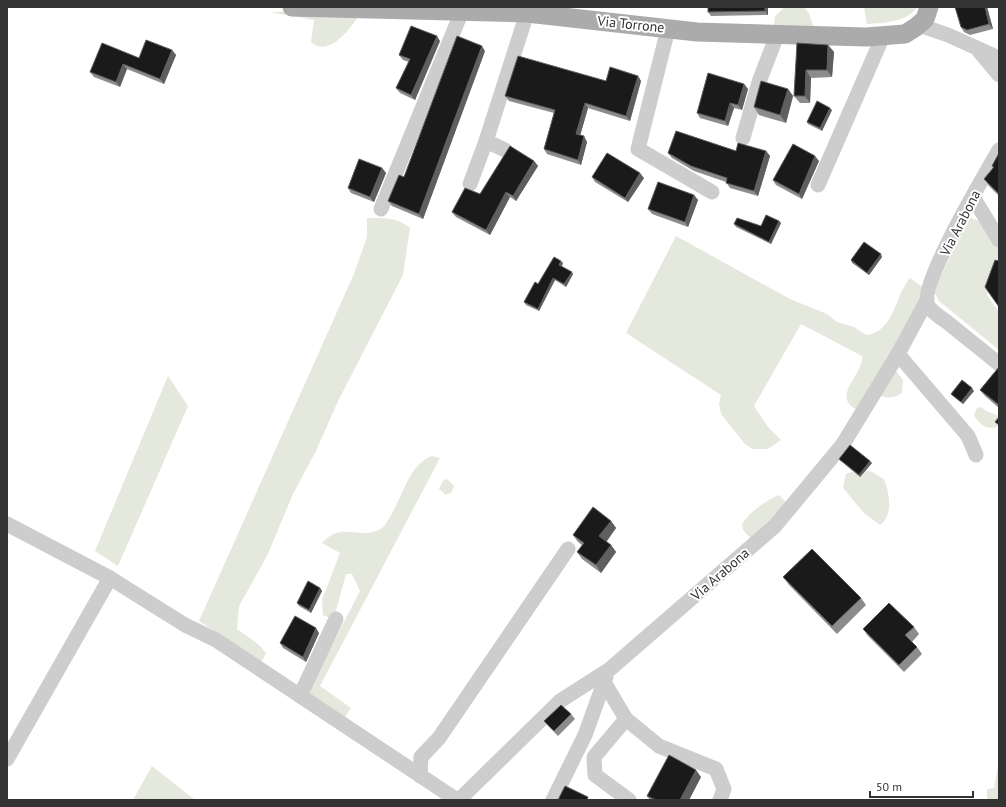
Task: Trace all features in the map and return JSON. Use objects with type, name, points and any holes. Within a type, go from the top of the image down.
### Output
[{"type":"main road","name":"Via Torrone","points":[[292,7],[462,11],[535,11],[697,32],[777,35],[883,36],[905,34],[919,25]]},
{"type":"main road","points":[[919,25],[925,19],[929,7]]},
{"type":"street","points":[[381,209],[462,11]]},
{"type":"street","points":[[470,184],[535,11]]},
{"type":"street","points":[[919,25],[976,47],[999,58]]},
{"type":"street","points":[[668,29],[638,149],[712,192]]},
{"type":"street","points":[[743,138],[759,82],[777,35]]},
{"type":"street","points":[[818,185],[883,36]]},
{"type":"street","points":[[976,47],[999,75]]},
{"type":"street","points":[[486,141],[505,150]]},
{"type":"street","name":"Via Arabona","points":[[458,800],[560,701],[607,675],[775,526],[843,444],[898,354],[927,300],[932,278],[973,197],[999,150]]},
{"type":"street","points":[[973,197],[999,240]]},
{"type":"street","points":[[927,300],[928,306],[938,316],[999,364]]},
{"type":"street","points":[[898,354],[968,436],[976,454]]},
{"type":"street","points":[[7,524],[110,578],[185,625],[216,640],[458,800]]},
{"type":"street","points":[[420,776],[421,757],[439,738],[568,549]]},
{"type":"street","points":[[7,759],[110,578]]},
{"type":"street","points":[[300,696],[336,619]]},
{"type":"street","points":[[607,675],[626,719],[659,746],[716,769],[724,790],[720,800]]},
{"type":"street","points":[[553,800],[585,735],[607,675]]},
{"type":"street","points":[[626,719],[594,757],[595,775],[629,800]]},
{"type":"shaded area","points":[[785,7],[804,7],[809,13],[814,29],[777,27],[774,25],[775,16]]},
{"type":"shaded area","points":[[864,7],[917,7],[908,16],[902,19],[867,24]]},
{"type":"shaded area","points":[[362,11],[353,24],[340,38],[326,46],[318,46],[311,42],[314,20],[269,12]]},
{"type":"shaded area","points":[[969,217],[989,225],[999,242],[999,263],[987,295],[999,312],[999,350],[939,301],[935,293],[937,284]]},
{"type":"shaded area","points":[[367,218],[384,218],[395,220],[410,228],[403,275],[338,401],[316,451],[293,494],[267,556],[239,606],[237,629],[259,645],[266,653],[261,663],[199,621],[353,276],[367,237]]},
{"type":"shaded area","points":[[676,236],[790,299],[827,314],[837,322],[854,327],[866,335],[876,332],[883,327],[893,312],[900,294],[910,278],[924,288],[893,367],[903,380],[902,393],[890,397],[877,395],[856,409],[849,404],[847,391],[861,363],[862,356],[801,324],[754,406],[768,427],[781,440],[768,449],[752,449],[745,444],[721,414],[719,404],[721,395],[626,333]]},
{"type":"shaded area","points":[[168,376],[188,406],[118,566],[95,551]]},
{"type":"shaded area","points":[[981,407],[986,411],[999,416],[999,425],[988,428],[978,421],[974,415],[977,408]]},
{"type":"shaded area","points":[[432,456],[440,458],[320,686],[351,708],[344,719],[313,699],[308,691],[360,591],[352,574],[346,574],[335,614],[330,618],[323,615],[322,600],[340,553],[322,543],[330,536],[337,533],[367,533],[374,532],[382,528],[387,522],[412,473],[424,460]]},
{"type":"shaded area","points":[[860,469],[872,472],[884,479],[889,497],[889,510],[884,521],[880,525],[864,513],[843,488],[846,474]]},
{"type":"shaded area","points":[[447,479],[454,486],[452,492],[446,495],[439,489],[443,481]]},
{"type":"shaded area","points":[[779,495],[788,504],[751,539],[743,530],[742,524],[759,507]]},
{"type":"shaded area","points":[[999,760],[999,800],[987,800],[987,789],[994,788]]},
{"type":"shaded area","points":[[152,766],[195,800],[133,800]]},
{"type":"building","points":[[708,7],[765,7],[765,11],[708,12]]},
{"type":"building","points":[[955,7],[985,7],[989,24],[967,30],[961,27]]},
{"type":"building","points":[[411,26],[437,36],[411,95],[396,88],[410,59],[399,55]]},
{"type":"building","points":[[457,36],[482,46],[419,214],[388,201],[399,175],[404,177]]},
{"type":"building","points":[[146,40],[172,50],[160,79],[123,64],[116,82],[90,72],[102,43],[139,58]]},
{"type":"building","points":[[797,43],[828,45],[827,70],[806,70],[805,96],[794,96]]},
{"type":"building","points":[[518,56],[606,81],[610,67],[638,76],[626,116],[585,103],[576,134],[584,136],[578,160],[544,149],[555,110],[505,96]]},
{"type":"building","points":[[708,73],[744,84],[738,105],[730,103],[725,121],[697,113]]},
{"type":"building","points":[[761,81],[788,89],[780,115],[754,107]]},
{"type":"building","points":[[817,101],[830,108],[820,128],[807,122]]},
{"type":"building","points":[[676,131],[736,151],[738,143],[766,151],[754,191],[726,183],[727,178],[691,166],[668,153]]},
{"type":"building","points":[[793,144],[815,156],[799,194],[773,180]]},
{"type":"building","points":[[510,146],[534,161],[513,196],[506,192],[486,230],[452,212],[465,188],[480,194]]},
{"type":"building","points":[[607,153],[640,173],[625,198],[592,177]]},
{"type":"building","points":[[999,153],[999,194],[984,179],[994,167],[992,166]]},
{"type":"building","points":[[359,159],[382,168],[370,197],[348,188]]},
{"type":"building","points":[[658,182],[694,195],[685,222],[648,209]]},
{"type":"building","points":[[766,215],[779,221],[769,242],[734,224],[737,218],[761,226]]},
{"type":"building","points":[[864,242],[881,254],[867,273],[851,260]]},
{"type":"building","points":[[554,257],[561,261],[559,265],[572,272],[564,284],[553,278],[538,309],[524,302],[535,282],[538,284]]},
{"type":"building","points":[[995,260],[999,261],[999,307],[985,287]]},
{"type":"building","points":[[999,367],[999,405],[980,390]]},
{"type":"building","points":[[962,380],[972,388],[961,402],[951,394]]},
{"type":"building","points":[[999,417],[999,425],[995,422]]},
{"type":"building","points":[[850,445],[870,461],[859,475],[839,459]]},
{"type":"building","points":[[593,507],[611,521],[599,536],[611,545],[596,565],[577,552],[584,543],[573,535]]},
{"type":"building","points":[[812,549],[861,598],[832,626],[783,577]]},
{"type":"building","points":[[308,581],[320,588],[309,610],[297,603]]},
{"type":"building","points":[[889,603],[914,627],[905,635],[917,647],[899,665],[863,629]]},
{"type":"building","points":[[295,616],[316,628],[303,657],[280,643]]},
{"type":"building","points":[[561,705],[571,714],[554,731],[544,721]]},
{"type":"building","points":[[669,755],[696,770],[680,800],[656,800],[647,796]]},
{"type":"building","points":[[565,786],[588,797],[587,800],[558,800]]}]
